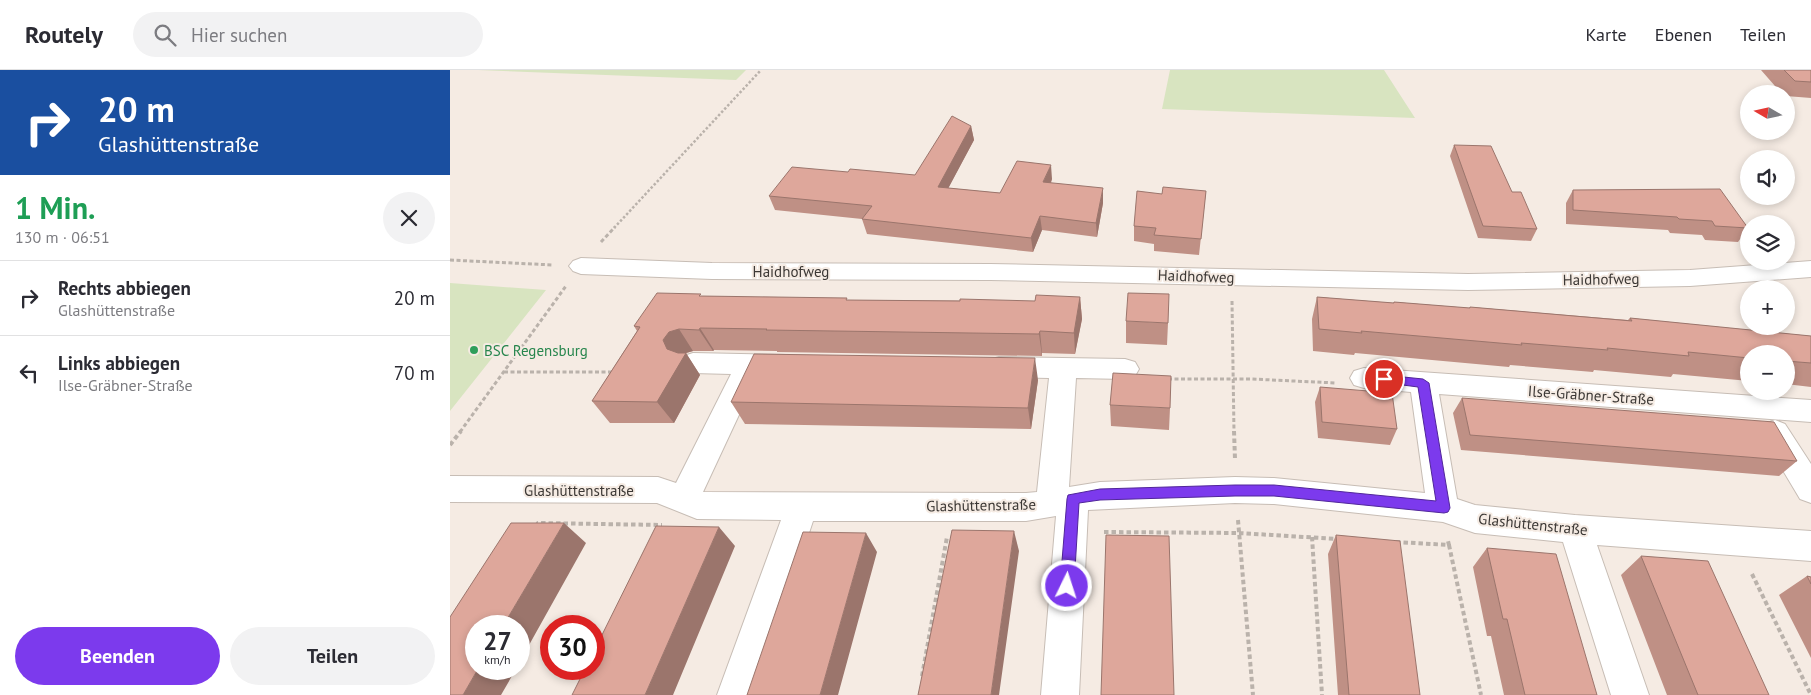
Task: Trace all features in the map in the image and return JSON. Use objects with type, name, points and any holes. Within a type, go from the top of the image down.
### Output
[{"type":"street","name":"Haidhofweg","points":[[581,266],[712,271],[980,272],[1468,282],[1690,278],[1811,269]]},
{"type":"street","points":[[692,363],[808,365]]},
{"type":"street","points":[[684,499],[749,365]]},
{"type":"street","points":[[975,367],[1125,369]]},
{"type":"street","points":[[1060,695],[1065,511],[1063,368]]},
{"type":"street","name":"Ilse-Gräbner-Straße","points":[[1364,378],[1811,411]]},
{"type":"street","points":[[1423,383],[1444,508]]},
{"type":"street","points":[[1759,407],[1811,490]]},
{"type":"street","name":"Glashüttenstraße","points":[[450,489],[658,490],[697,505],[1026,507],[1065,511],[1100,495],[1235,490],[1274,491],[1444,508],[1475,519],[1575,529],[1811,546]]},
{"type":"street","points":[[736,695],[802,506]]},
{"type":"street","points":[[1575,529],[1630,695]]},
{"type":"path","points":[[450,445],[581,266],[611,230],[761,70]]},
{"type":"path","points":[[450,260],[581,266]]},
{"type":"path","points":[[1232,277],[1235,490],[1253,695]]},
{"type":"path","points":[[1125,369],[1124,379],[1234,379],[1365,385],[1364,378]]},
{"type":"path","points":[[504,372],[620,372]]},
{"type":"path","points":[[534,530],[538,522],[673,525],[684,499]]},
{"type":"path","points":[[920,686],[952,507]]},
{"type":"path","points":[[1444,508],[1449,545],[1481,695]]},
{"type":"path","points":[[1065,511],[1239,533],[1341,539]]},
{"type":"path","points":[[1312,537],[1322,695]]},
{"type":"path","points":[[1736,540],[1811,695]]},
{"type":"path","points":[[1390,542],[1449,545]]},
{"type":"green space","points":[[478,70],[746,70],[736,80]]},
{"type":"green space","points":[[1170,70],[1384,70],[1415,118],[1162,109]]},
{"type":"green space","name":"BSC Regensburg","points":[[450,283],[546,290],[450,411]]},
{"type":"building","points":[[1784,70],[1811,70],[1811,82],[1795,81]]},
{"type":"building","points":[[952,116],[971,126],[938,187],[1000,193],[1017,161],[1051,165],[1043,182],[1103,188],[1096,223],[1040,216],[1031,238],[862,219],[872,206],[769,196],[792,167],[848,172],[850,169],[915,175]]},
{"type":"building","points":[[1454,145],[1491,146],[1512,192],[1521,192],[1537,229],[1483,226]]},
{"type":"building","points":[[1163,187],[1206,191],[1201,239],[1154,235],[1156,228],[1134,226],[1137,191],[1162,194]]},
{"type":"building","points":[[1720,189],[1740,217],[1740,228],[1715,226],[1712,221],[1679,219],[1677,217],[1573,210],[1573,190]]},
{"type":"building","points":[[657,293],[701,294],[699,296],[847,298],[846,300],[960,301],[960,299],[1035,301],[1036,295],[1080,297],[1074,333],[1040,331],[1039,334],[679,329],[669,332],[663,340],[667,349],[678,353],[686,353],[657,402],[592,401],[640,327],[634,326]]},
{"type":"building","points":[[1128,293],[1169,294],[1168,323],[1126,321]]},
{"type":"building","points":[[1317,297],[1470,307],[1632,321],[1630,318],[1740,329],[1740,335],[1811,336],[1811,363],[1795,362],[1795,345],[1740,345],[1740,357],[1688,352],[1689,356],[1607,348],[1608,350],[1521,343],[1522,345],[1319,329]]},
{"type":"building","points":[[754,354],[1035,358],[1028,408],[731,402]]},
{"type":"building","points":[[1113,373],[1171,376],[1170,408],[1110,405]]},
{"type":"building","points":[[1320,387],[1392,393],[1397,429],[1322,422]]},
{"type":"building","points":[[1462,398],[1774,422],[1797,461],[1470,435]]},
{"type":"building","points":[[511,523],[564,523],[510,615],[465,615],[465,680],[472,680],[463,695],[450,695],[450,617]]},
{"type":"building","points":[[656,526],[719,527],[645,695],[572,695],[580,680],[605,680],[605,629]]},
{"type":"building","points":[[952,530],[1014,531],[991,695],[918,695]]},
{"type":"building","points":[[803,532],[866,533],[820,695],[747,695]]},
{"type":"building","points":[[1106,535],[1169,536],[1174,695],[1101,695]]},
{"type":"building","points":[[1336,535],[1400,541],[1420,695],[1349,695]]},
{"type":"building","points":[[1487,548],[1556,554],[1597,695],[1525,695],[1507,619],[1503,619]]},
{"type":"building","points":[[1641,556],[1708,561],[1769,695],[1698,695]]},
{"type":"place","name":"BSC Regensburg","points":[[474,350]]},
{"type":"route","points":[[1067,586],[1073,499],[1100,495],[1235,490],[1274,491],[1444,508],[1423,383],[1384,379]]}]
